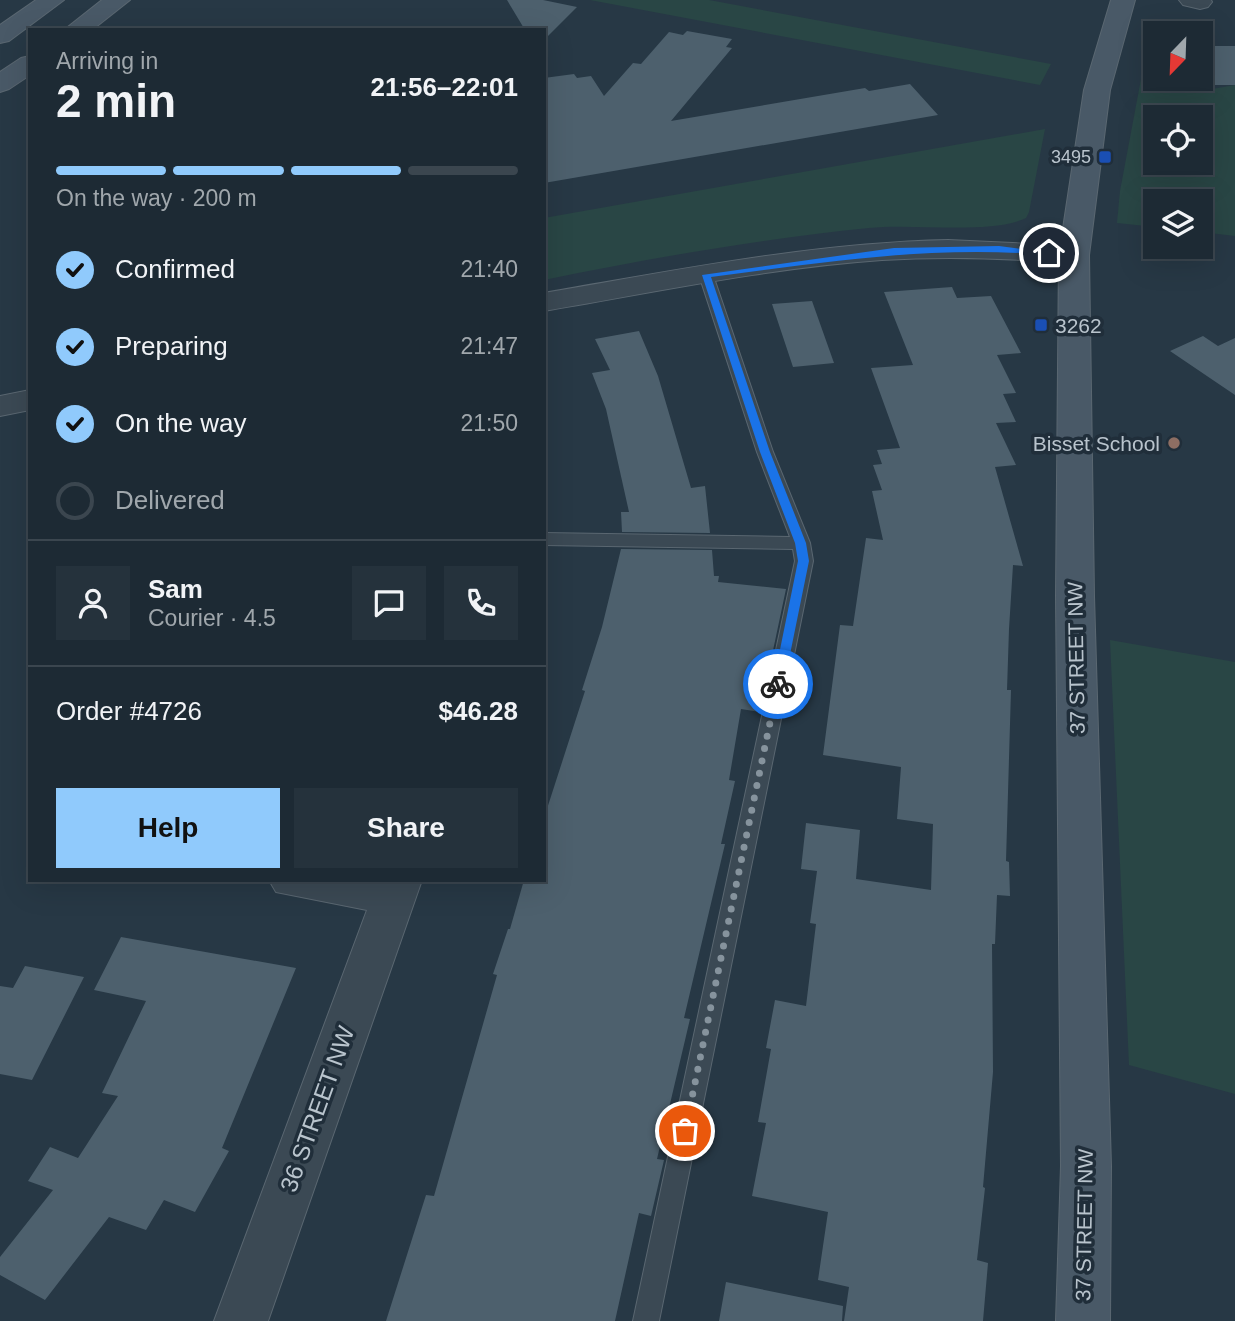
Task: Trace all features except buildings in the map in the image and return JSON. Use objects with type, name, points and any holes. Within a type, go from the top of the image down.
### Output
[{"type":"street","points":[[0,36],[52,0]]},
{"type":"street","points":[[79,28],[118,0]]},
{"type":"street","name":"37 STREET NW","points":[[1083,1321],[1086,1166],[1076,638],[1074,255],[1097,90],[1123,0]]},
{"type":"street","points":[[0,84],[28,63]]},
{"type":"street","points":[[546,302],[706,275],[928,248],[999,248],[1074,255]]},
{"type":"street","name":"36 STREET NW","points":[[241,1321],[397,889],[315,882]]},
{"type":"lane","points":[[646,1321],[804,561],[801,543],[765,452],[706,275]]},
{"type":"lane","points":[[546,539],[801,543]]},
{"type":"green space","points":[[590,0],[709,0],[1051,64],[1040,85]]},
{"type":"green space","points":[[1141,79],[1143,91],[1213,91],[1235,85],[1235,236],[1213,233],[1213,189],[1143,189],[1143,226],[1117,223],[1120,191]]},
{"type":"green space","points":[[1045,129],[1029,212],[1026,218],[1011,223],[973,227],[887,227],[828,232],[706,250],[546,280],[546,218]]},
{"type":"green space","points":[[1110,640],[1235,662],[1235,1094],[1129,1065]]},
{"type":"way so far","points":[[685,1131],[778,684]]},
{"type":"place","name":"3495","points":[[1105,157]]},
{"type":"place","name":"3262","points":[[1041,325]]},
{"type":"place","name":"Bisset School","points":[[1174,443]]},
{"type":"route","points":[[778,684],[804,561],[801,543],[765,452],[706,275],[861,254],[928,248],[999,248],[1049,253]]}]
